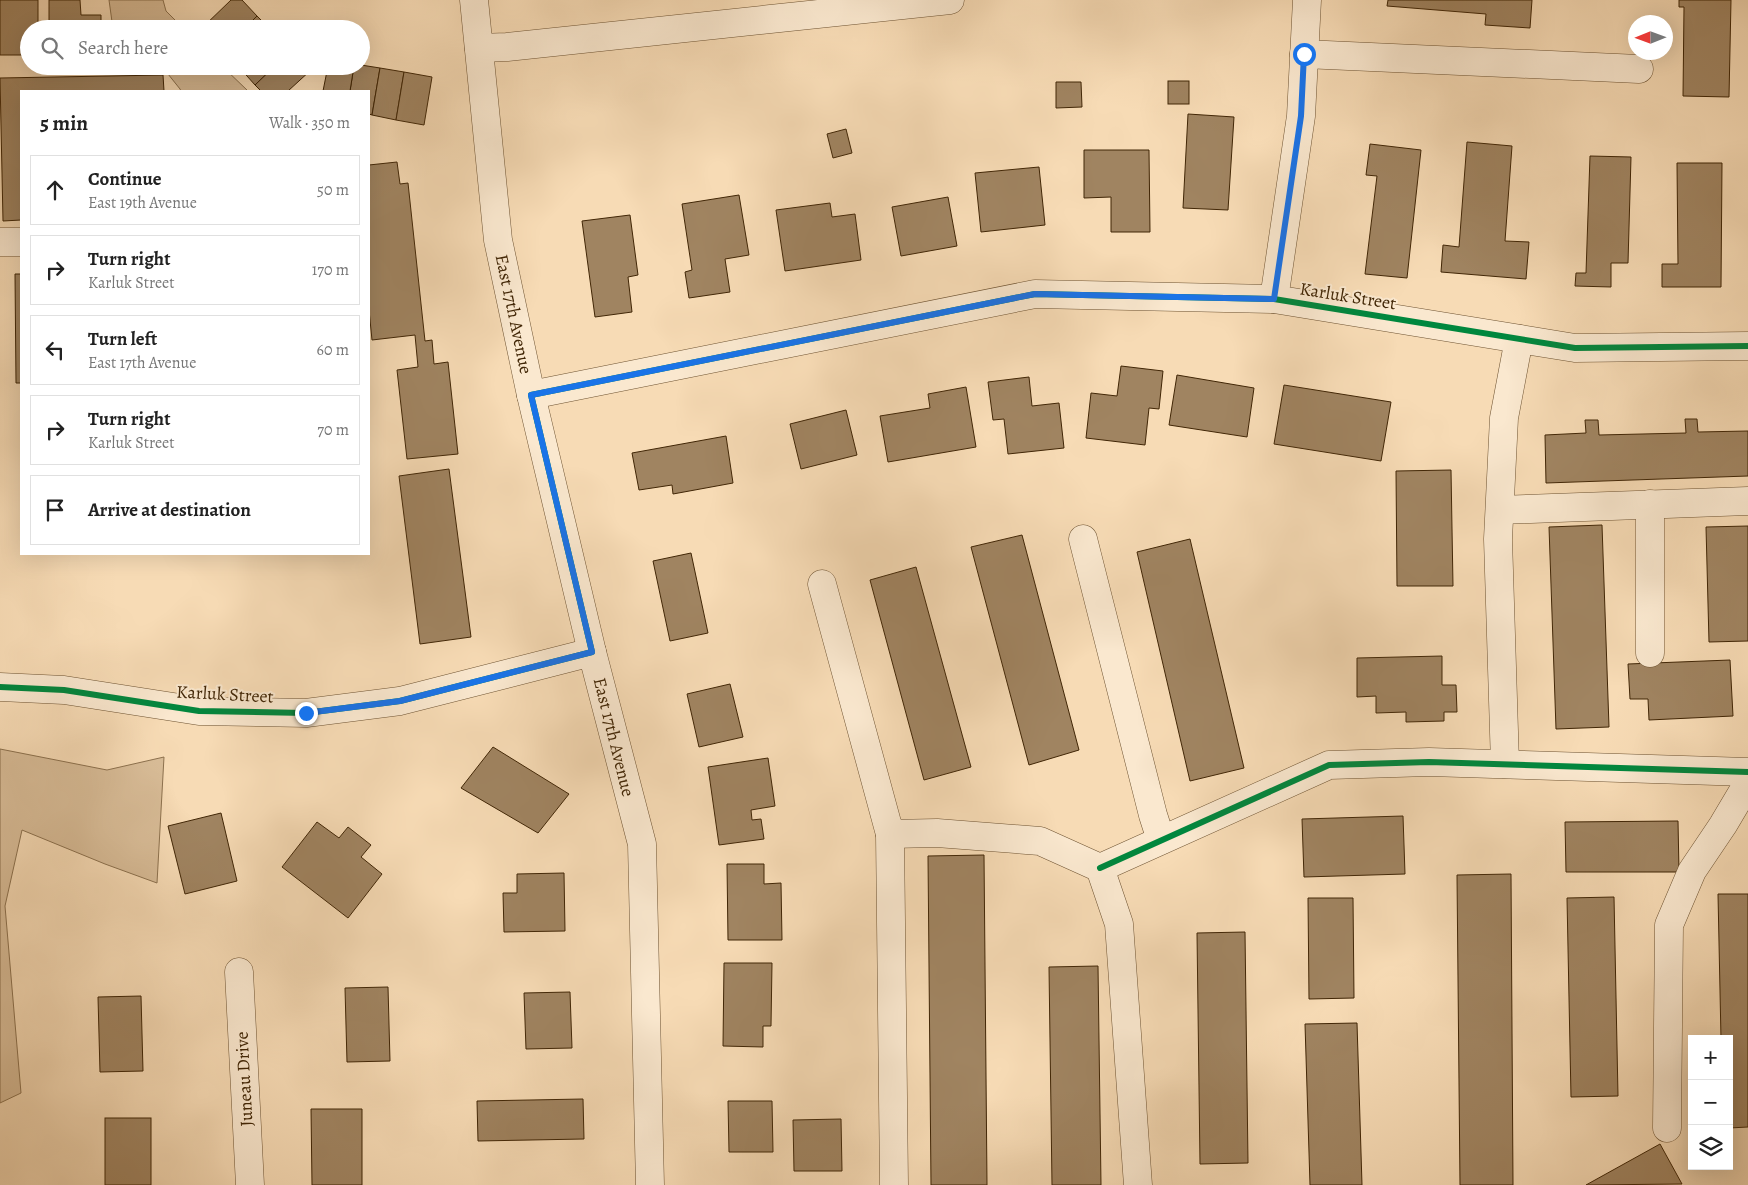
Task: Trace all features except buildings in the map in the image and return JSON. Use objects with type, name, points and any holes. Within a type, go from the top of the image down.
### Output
[{"type":"street","name":"East 17th Avenue","points":[[474,0],[498,240],[531,395],[592,652],[642,844],[650,1185]]},
{"type":"street","points":[[479,48],[507,47],[950,0]]},
{"type":"street","points":[[1274,299],[1301,116],[1307,0]]},
{"type":"street","points":[[1304,54],[1639,69]]},
{"type":"street","points":[[0,242],[20,242]]},
{"type":"street","name":"Karluk Street","points":[[531,395],[1035,294],[1274,299],[1575,348],[1748,346]]},
{"type":"street","points":[[1505,764],[1498,539],[1504,418],[1519,339]]},
{"type":"street","points":[[1500,510],[1748,501]]},
{"type":"street","points":[[1650,504],[1650,653]]},
{"type":"street","points":[[1083,539],[1161,840]]},
{"type":"street","points":[[822,584],[890,834],[894,1185]]},
{"type":"street","name":"Karluk Street","points":[[0,687],[64,690],[199,711],[306,713],[400,701],[592,652]]},
{"type":"street","points":[[1100,868],[1328,764],[1404,762],[1748,772]]},
{"type":"street","points":[[1667,1128],[1669,925],[1692,871],[1748,783]]},
{"type":"street","points":[[890,834],[937,833],[1040,841],[1100,868],[1119,924],[1138,1185]]},
{"type":"street","name":"Juneau Drive","points":[[239,972],[250,1185]]},
{"type":"shaded area","points":[[109,0],[163,0],[166,11],[175,20],[112,20]]},
{"type":"shaded area","points":[[169,75],[231,75],[247,90],[180,90]]},
{"type":"shaded area","points":[[0,749],[107,770],[164,757],[157,883],[22,830],[5,906],[21,1093],[0,1103]]},
{"type":"cycle path","points":[[0,687],[64,690],[199,711],[306,713],[400,701],[592,652],[531,395],[1035,294],[1274,299],[1575,348],[1748,346]]},
{"type":"cycle path","points":[[1100,868],[1329,765],[1429,762],[1748,772]]},
{"type":"route","points":[[306,713],[400,701],[592,652],[531,395],[1035,294],[1274,299],[1301,116],[1304,54]]}]
